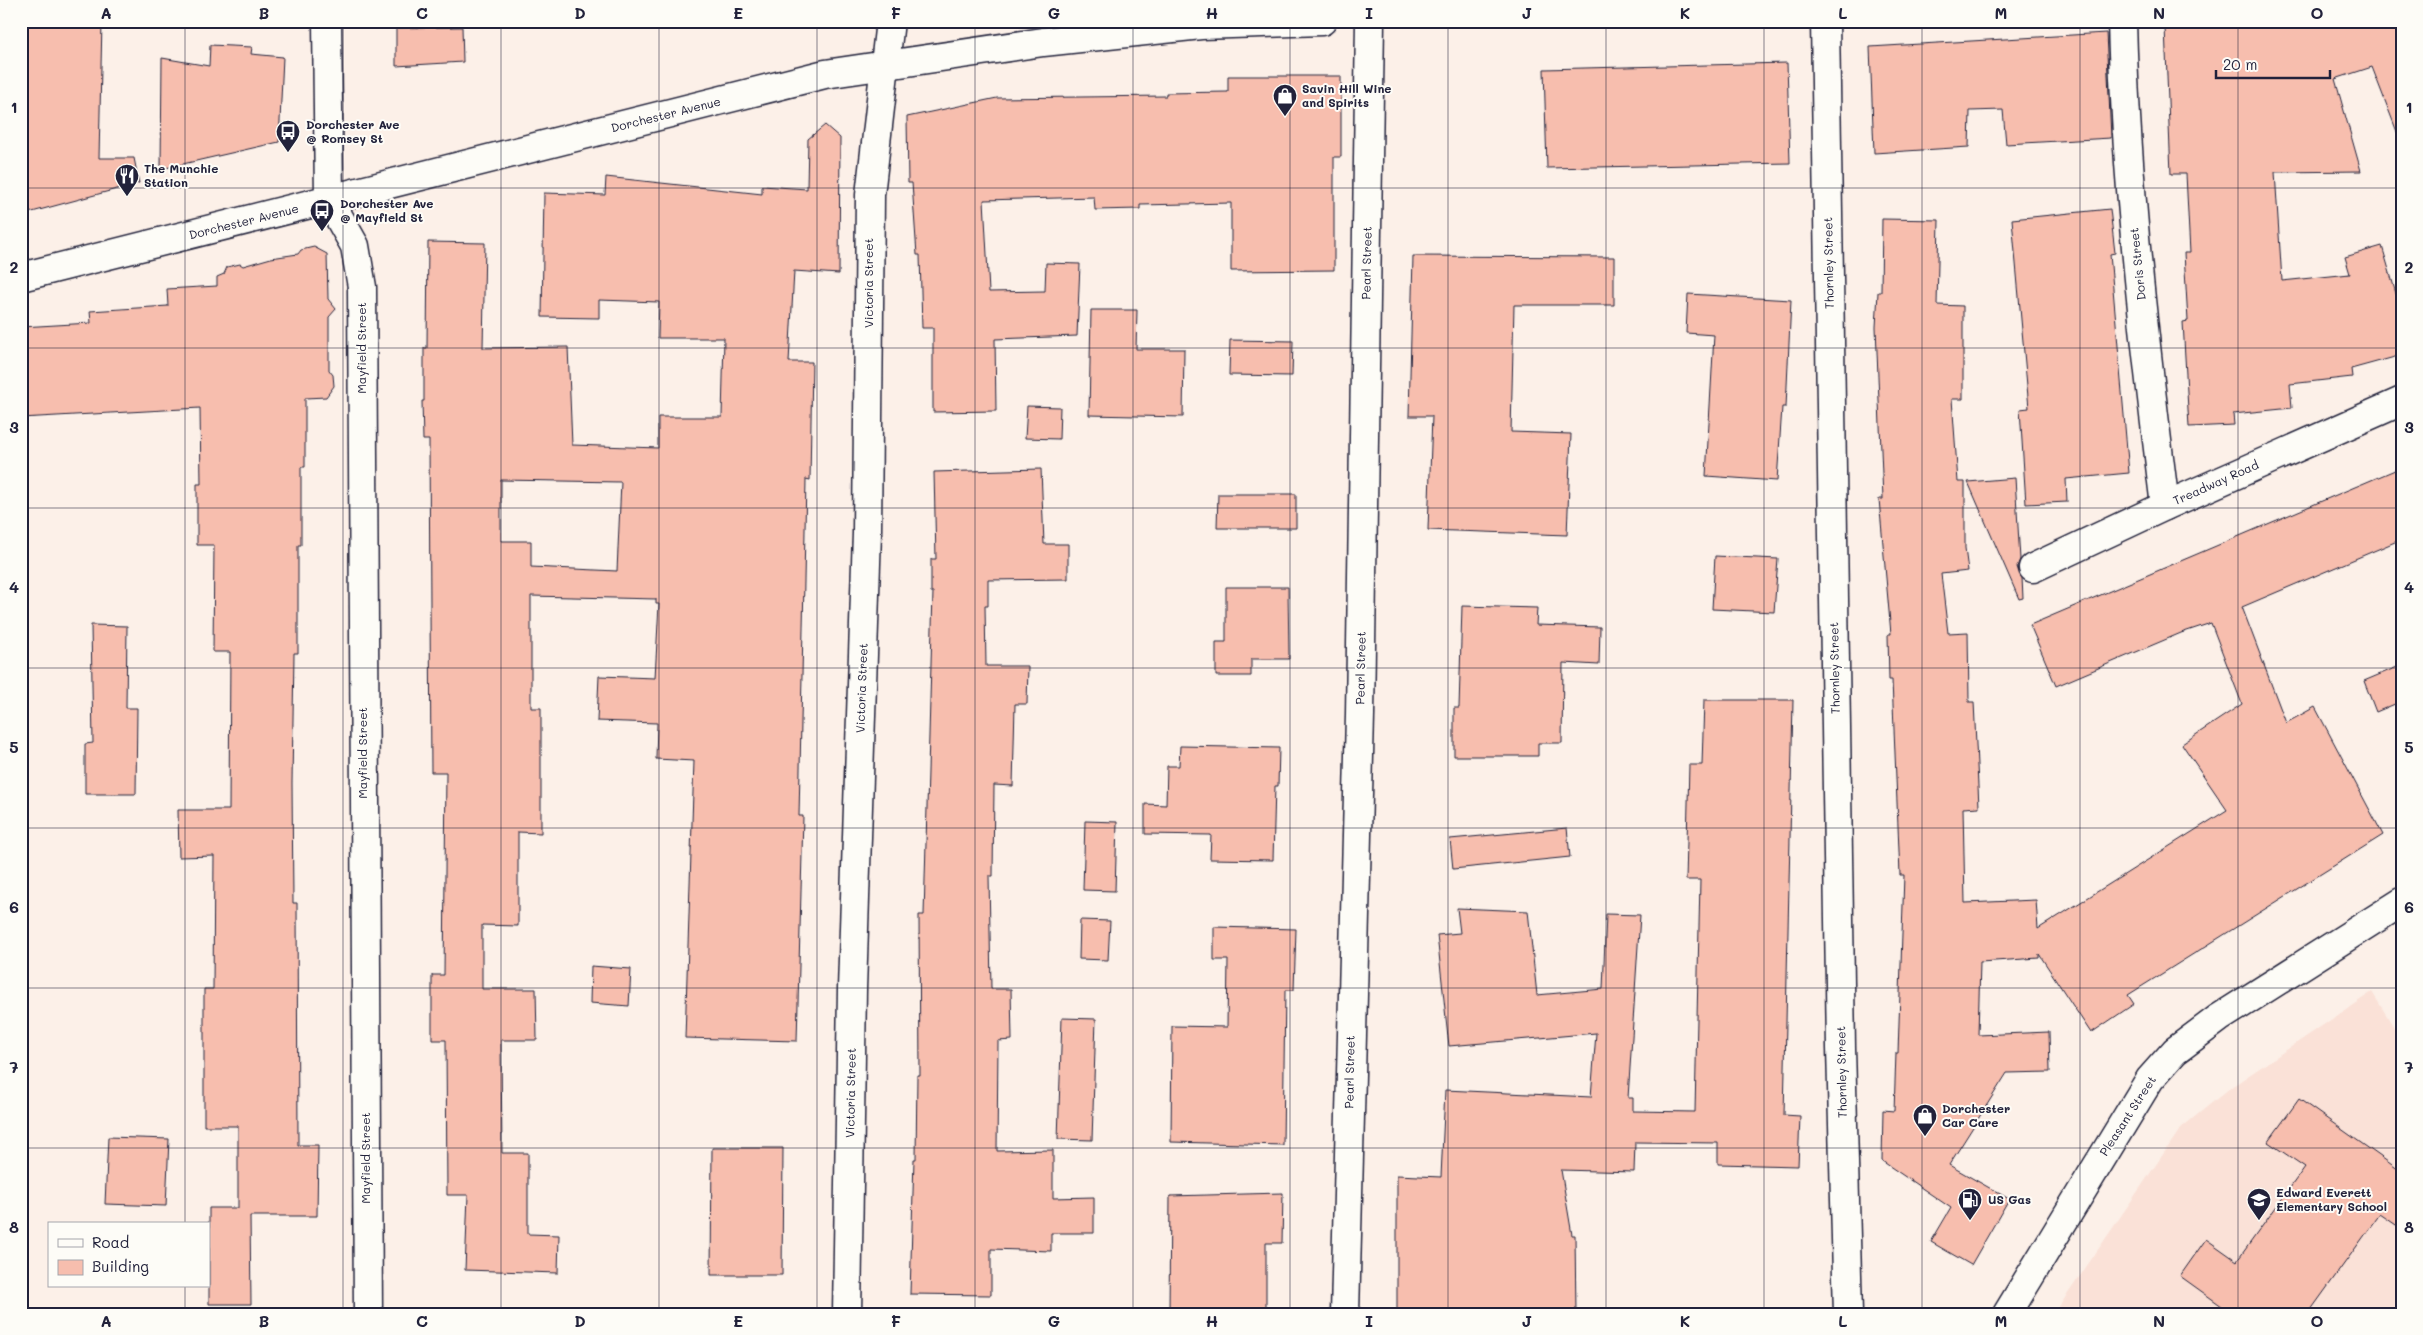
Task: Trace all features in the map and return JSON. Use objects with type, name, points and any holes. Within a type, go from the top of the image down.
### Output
[{"type":"street","points":[[327,21],[329,200]]},
{"type":"street","name":"Victoria Street","points":[[847,1314],[853,979],[867,533],[870,195],[878,113],[887,64],[890,21]]},
{"type":"street","name":"Dorchester Avenue","points":[[21,276],[801,80],[887,64],[998,48],[1201,23],[1322,21]]},
{"type":"street","name":"Pearl Street","points":[[1345,1314],[1360,716],[1370,21]]},
{"type":"street","name":"Thornley Street","points":[[1825,21],[1841,1048],[1848,1314]]},
{"type":"street","name":"Doris Street","points":[[2122,21],[2126,136],[2150,381],[2165,506]]},
{"type":"street","name":"Mayfield Street","points":[[329,200],[355,246],[362,287],[368,1314]]},
{"type":"street","name":"Treadway Road","points":[[2033,568],[2165,506],[2402,401]]},
{"type":"street","name":"Pleasant Street","points":[[2007,1314],[2150,1079],[2175,1051],[2219,1018],[2402,902]]},
{"type":"shaded area","name":"Edward Everett Elementary School","points":[[2372,992],[2402,1040],[2402,1314],[2054,1314],[2181,1128],[2230,1088]]},
{"type":"building","points":[[25,21],[102,21],[99,158],[134,158],[139,183],[21,215]]},
{"type":"building","points":[[2253,21],[2402,21],[2402,136],[2399,137],[2372,67],[2335,79],[2361,171],[2275,172],[2282,281],[2350,274],[2345,257],[2382,246],[2402,314],[2402,355],[2351,369],[2352,377],[2290,384],[2292,408],[2233,414],[2234,425],[2189,427],[2183,322],[2188,321],[2184,253],[2190,253],[2186,174],[2171,174],[2165,27]]},
{"type":"building","points":[[462,27],[463,62],[396,66],[396,28]]},
{"type":"building","points":[[2106,33],[2111,138],[2006,144],[2003,110],[1970,111],[1969,147],[1874,153],[1870,47]]},
{"type":"building","points":[[210,45],[252,47],[251,54],[283,57],[279,142],[161,169],[162,58],[209,66]]},
{"type":"building","points":[[1787,63],[1790,163],[1547,168],[1544,69]]},
{"type":"building","points":[[1228,76],[1341,76],[1341,157],[1334,157],[1334,270],[1231,271],[1231,203],[1140,205],[1140,209],[1095,210],[1094,197],[984,200],[989,292],[1045,291],[1046,263],[1080,264],[1077,336],[995,339],[996,411],[933,412],[933,328],[922,328],[920,255],[917,255],[912,183],[908,183],[907,117],[997,98],[1166,96],[1166,93],[1228,92]]},
{"type":"building","points":[[825,125],[840,138],[839,274],[794,271],[789,362],[812,362],[810,480],[806,479],[799,816],[803,816],[797,1041],[685,1038],[694,761],[656,759],[657,723],[597,721],[599,676],[655,678],[659,604],[656,604],[656,599],[531,596],[531,708],[541,708],[541,833],[518,832],[518,926],[482,925],[482,989],[536,989],[537,1040],[501,1040],[502,1153],[528,1153],[528,1234],[559,1235],[558,1273],[465,1270],[468,1195],[447,1195],[446,1040],[432,1040],[432,975],[444,975],[446,772],[431,772],[429,440],[423,440],[422,401],[424,401],[424,348],[427,348],[428,242],[485,243],[483,348],[568,347],[572,445],[658,448],[658,417],[722,417],[724,338],[658,338],[659,302],[599,300],[599,318],[542,317],[544,193],[605,195],[606,177],[762,194],[762,186],[807,189],[808,139]],"holes":[[[501,480],[621,482],[617,571],[531,567],[531,541],[501,541]]]},
{"type":"building","points":[[2110,209],[2115,253],[2110,254],[2129,473],[2066,479],[2067,502],[2026,504],[2020,409],[2029,408],[2012,219]]},
{"type":"building","points":[[1882,219],[1939,220],[1937,305],[1963,306],[1963,399],[1952,399],[1958,482],[1965,482],[1965,548],[1968,571],[1941,574],[1948,633],[1968,632],[1969,702],[1974,702],[1979,807],[1963,808],[1965,903],[2036,900],[2038,929],[2227,810],[2182,744],[2242,704],[2211,623],[2181,633],[2056,686],[2030,625],[2402,467],[2402,539],[2242,607],[2286,723],[2315,707],[2383,835],[2128,995],[2134,1004],[2091,1033],[2039,954],[2039,958],[1980,962],[1978,1035],[2049,1032],[2050,1072],[2007,1073],[1949,1165],[2009,1199],[1971,1265],[1931,1242],[1951,1208],[1882,1161],[1883,1110],[1894,1111],[1896,1053],[1898,1053],[1904,875],[1900,875],[1892,680],[1889,680],[1888,634],[1891,634],[1879,499],[1883,499],[1876,327],[1878,292],[1881,292]]},
{"type":"building","points":[[314,247],[327,254],[328,299],[336,309],[329,317],[329,370],[333,375],[334,386],[326,397],[305,398],[305,467],[301,467],[301,545],[298,545],[298,653],[294,653],[292,783],[293,903],[297,903],[298,1145],[318,1145],[317,1216],[250,1216],[251,1304],[209,1304],[209,1208],[238,1208],[238,1126],[204,1126],[204,989],[213,989],[214,856],[179,857],[178,810],[229,810],[230,652],[213,652],[214,545],[197,545],[197,484],[201,484],[200,408],[21,418],[21,327],[91,323],[90,311],[168,306],[167,289],[217,286],[217,277],[224,274],[227,267],[240,264],[243,266],[271,258],[298,254],[301,250]]},
{"type":"building","points":[[1413,256],[1614,257],[1614,305],[1514,305],[1511,432],[1571,434],[1567,535],[1428,530],[1432,416],[1409,416]]},
{"type":"building","points":[[1688,294],[1791,300],[1786,407],[1782,407],[1777,481],[1706,476],[1714,335],[1686,333]]},
{"type":"building","points":[[1091,310],[1137,310],[1136,349],[1184,349],[1183,417],[1089,415]]},
{"type":"building","points":[[1230,340],[1293,341],[1292,376],[1229,375]]},
{"type":"building","points":[[1027,406],[1060,407],[1059,439],[1025,438]]},
{"type":"building","points":[[1041,469],[1044,544],[1068,544],[1068,579],[988,580],[988,606],[985,606],[986,666],[1028,666],[1027,704],[1015,704],[1013,786],[994,785],[993,876],[989,876],[991,989],[1011,989],[1012,1040],[998,1041],[997,1151],[1053,1150],[1053,1198],[1094,1197],[1094,1233],[1051,1233],[1051,1251],[991,1249],[991,1295],[910,1294],[914,1159],[916,1159],[917,1075],[920,1075],[919,915],[924,915],[933,592],[931,592],[931,559],[936,559],[934,472]]},
{"type":"building","points":[[2015,478],[2020,559],[2017,567],[2022,578],[2023,598],[2019,599],[1968,482]]},
{"type":"building","points":[[1218,494],[1296,494],[1296,528],[1217,528]]},
{"type":"building","points":[[1715,556],[1778,559],[1774,612],[1712,609]]},
{"type":"building","points":[[1226,587],[1288,587],[1289,659],[1251,659],[1251,676],[1216,676],[1216,642],[1226,642]]},
{"type":"building","points":[[1462,606],[1537,608],[1536,625],[1600,627],[1599,665],[1563,663],[1562,743],[1538,743],[1538,756],[1454,756],[1454,708],[1459,708]]},
{"type":"building","points":[[91,625],[127,626],[126,708],[137,708],[136,794],[85,794],[85,744],[93,743]]},
{"type":"building","points":[[2402,665],[2402,701],[2376,712],[2364,681]]},
{"type":"building","points":[[1704,700],[1793,700],[1784,1115],[1800,1116],[1798,1166],[1718,1164],[1718,1143],[1635,1142],[1634,1172],[1561,1170],[1572,1235],[1575,1235],[1576,1314],[1397,1314],[1397,1175],[1441,1177],[1445,1090],[1591,1097],[1596,1033],[1449,1046],[1437,935],[1460,933],[1457,908],[1528,911],[1537,995],[1603,989],[1606,914],[1640,915],[1628,1098],[1633,1098],[1633,1111],[1695,1112],[1700,880],[1686,880],[1689,765],[1702,765]]},
{"type":"building","points":[[1180,746],[1279,748],[1278,786],[1275,786],[1273,860],[1210,859],[1211,835],[1145,834],[1145,804],[1166,805],[1167,766],[1179,766]]},
{"type":"building","points":[[1085,821],[1117,822],[1115,891],[1083,890]]},
{"type":"building","points":[[1567,828],[1570,857],[1453,869],[1450,839]]},
{"type":"building","points":[[1080,920],[1110,921],[1108,960],[1079,959]]},
{"type":"building","points":[[1214,927],[1296,929],[1294,990],[1285,990],[1283,1145],[1171,1142],[1172,1026],[1227,1027],[1228,960],[1214,960]]},
{"type":"building","points":[[591,966],[631,969],[629,1006],[590,1003]]},
{"type":"building","points":[[1062,1018],[1096,1019],[1092,1140],[1058,1139]]},
{"type":"building","points":[[2299,1099],[2402,1172],[2402,1229],[2380,1214],[2308,1314],[2233,1314],[2180,1276],[2206,1239],[2237,1261],[2305,1167],[2268,1142]]},
{"type":"building","points":[[108,1137],[169,1139],[166,1206],[105,1204]]},
{"type":"building","points":[[712,1148],[783,1148],[782,1275],[711,1275]]},
{"type":"building","points":[[1283,1193],[1282,1243],[1266,1243],[1266,1314],[1169,1314],[1170,1196]]},
{"type":"place","name":"Savin Hill Wine and Spirits","points":[[1285,117]]},
{"type":"place","name":"Dorchester Ave @ Romsey St","points":[[288,153]]},
{"type":"place","name":"The Munchie Station","points":[[127,197]]},
{"type":"place","name":"Dorchester Ave @ Mayfield St","points":[[322,232]]},
{"type":"place","name":"Dorchester Car Care","points":[[1925,1137]]},
{"type":"place","name":"US Gas","points":[[1970,1221]]},
{"type":"place","name":"Edward Everett Elementary School","points":[[2259,1221]]}]
